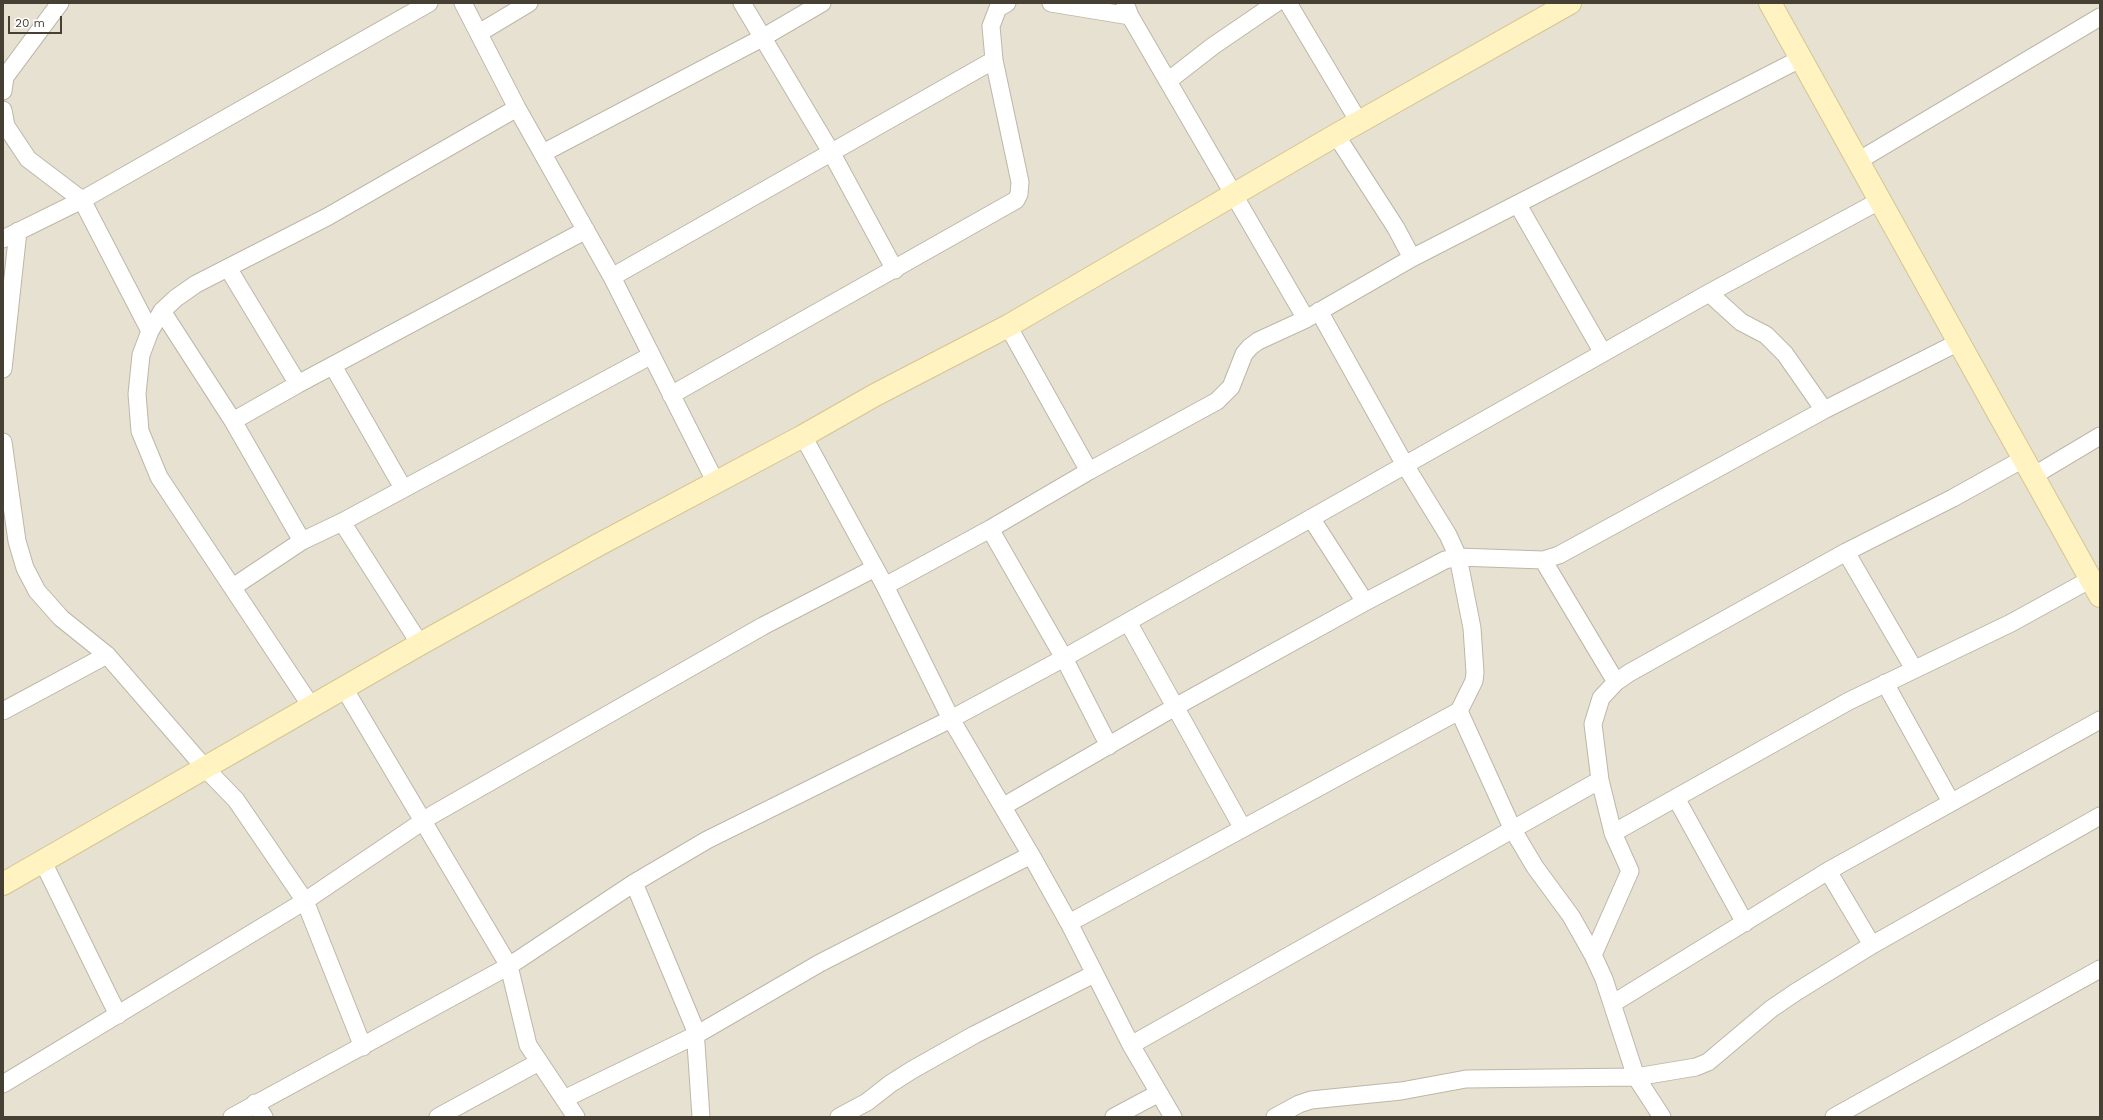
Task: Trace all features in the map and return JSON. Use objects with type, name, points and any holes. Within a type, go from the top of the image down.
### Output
[{"type":"street","points":[[3,91],[5,77],[60,3]]},
{"type":"street","points":[[3,239],[82,200],[429,3]]},
{"type":"street","points":[[463,3],[517,108],[612,277],[650,356],[716,483]]},
{"type":"street","points":[[479,33],[529,3]]},
{"type":"street","points":[[742,3],[831,152],[895,270]]},
{"type":"street","points":[[543,153],[762,38],[822,3]]},
{"type":"street","points":[[1051,3],[1127,9],[1234,196],[1312,315],[1448,536],[1458,557],[1472,628],[1475,673],[1474,681],[1459,711],[1242,827],[1069,923]]},
{"type":"street","points":[[1168,81],[1213,46],[1276,3]]},
{"type":"street","points":[[1288,3],[1359,122]]},
{"type":"street","points":[[3,884],[311,706],[598,545],[803,436],[875,395],[1008,326],[1234,196],[1336,135],[1570,3]]},
{"type":"street","points":[[1613,832],[1849,701],[2012,623],[2096,587],[2028,468],[1960,342],[1800,59],[1770,3]]},
{"type":"street","points":[[671,395],[1010,205],[1019,194],[1020,182],[994,60],[991,26],[1000,5]]},
{"type":"street","points":[[1858,161],[2100,17]]},
{"type":"street","points":[[885,586],[990,529],[1089,471],[1217,401],[1231,387],[1244,354],[1258,341],[1312,315],[1412,258],[1518,205],[1800,59]]},
{"type":"street","points":[[612,277],[994,60]]},
{"type":"street","points":[[311,706],[159,477],[140,431],[137,394],[141,355],[150,331],[162,311],[176,298],[191,288],[327,217],[517,108]]},
{"type":"street","points":[[3,110],[6,126],[28,159],[82,200],[150,331]]},
{"type":"street","points":[[1336,135],[1396,228],[1412,258]]},
{"type":"street","points":[[232,1117],[260,1110],[363,1047],[509,966],[634,883],[707,840],[951,719],[1064,658],[1709,293],[1881,200]]},
{"type":"street","points":[[1518,205],[1603,353]]},
{"type":"street","points":[[233,421],[298,384],[586,230]]},
{"type":"street","points":[[3,369],[18,231]]},
{"type":"street","points":[[228,268],[298,384]]},
{"type":"street","points":[[1709,293],[1741,322],[1766,335],[1785,354],[1824,410]]},
{"type":"street","points":[[162,311],[233,421],[302,541]]},
{"type":"street","points":[[1008,326],[1089,471]]},
{"type":"street","points":[[1004,806],[1175,707],[1365,602],[1445,560],[1458,557],[1543,560],[1559,555],[1589,540],[1824,410],[1960,342]]},
{"type":"street","points":[[233,587],[302,541],[342,522],[650,356]]},
{"type":"street","points":[[333,366],[403,488]]},
{"type":"street","points":[[803,436],[885,586],[951,719],[1032,855],[1069,923],[1131,1045],[1173,1117]]},
{"type":"street","points":[[1593,955],[1630,876],[1629,868],[1613,832],[1600,780],[1593,724],[1601,698],[1616,682],[1846,552],[1953,498],[2028,468],[2100,436]]},
{"type":"street","points":[[3,442],[10,544],[37,591],[61,618],[107,655],[205,768],[236,800],[305,902],[363,1047]]},
{"type":"street","points":[[1311,518],[1365,602]]},
{"type":"street","points":[[342,522],[420,644]]},
{"type":"street","points":[[990,529],[1064,658],[1109,746]]},
{"type":"street","points":[[1846,552],[1914,669]]},
{"type":"street","points":[[1543,560],[1616,682]]},
{"type":"street","points":[[3,1084],[305,902],[422,821],[763,626],[875,568]]},
{"type":"street","points":[[1128,622],[1242,827]]},
{"type":"street","points":[[3,711],[107,655]]},
{"type":"street","points":[[1885,683],[1951,802]]},
{"type":"street","points":[[344,688],[509,966],[524,1034],[528,1045],[576,1117]]},
{"type":"street","points":[[1459,711],[1513,830],[1535,867],[1571,916],[1593,955],[1612,1004],[1636,1077],[1659,1116]]},
{"type":"street","points":[[1612,1004],[1828,871],[2100,720]]},
{"type":"street","points":[[1131,1045],[1600,780]]},
{"type":"street","points":[[1676,798],[1745,923]]},
{"type":"street","points":[[1275,1117],[1299,1104],[1311,1100],[1401,1091],[1466,1079],[1636,1077],[1696,1067],[1708,1062],[1778,1003],[1872,944],[2100,816]]},
{"type":"street","points":[[564,1099],[696,1035],[820,963],[1032,855]]},
{"type":"street","points":[[43,862],[118,1015]]},
{"type":"street","points":[[1828,871],[1872,944]]},
{"type":"street","points":[[634,883],[695,1029],[701,1117]]},
{"type":"street","points":[[1834,1117],[2100,970]]},
{"type":"street","points":[[839,1117],[867,1102],[896,1080],[974,1035],[1094,974]]},
{"type":"street","points":[[438,1117],[539,1062]]},
{"type":"street","points":[[1114,1117],[1159,1093]]},
{"type":"shaded area","points":[[3,3],[2100,3],[2100,1117],[3,1117]]}]
